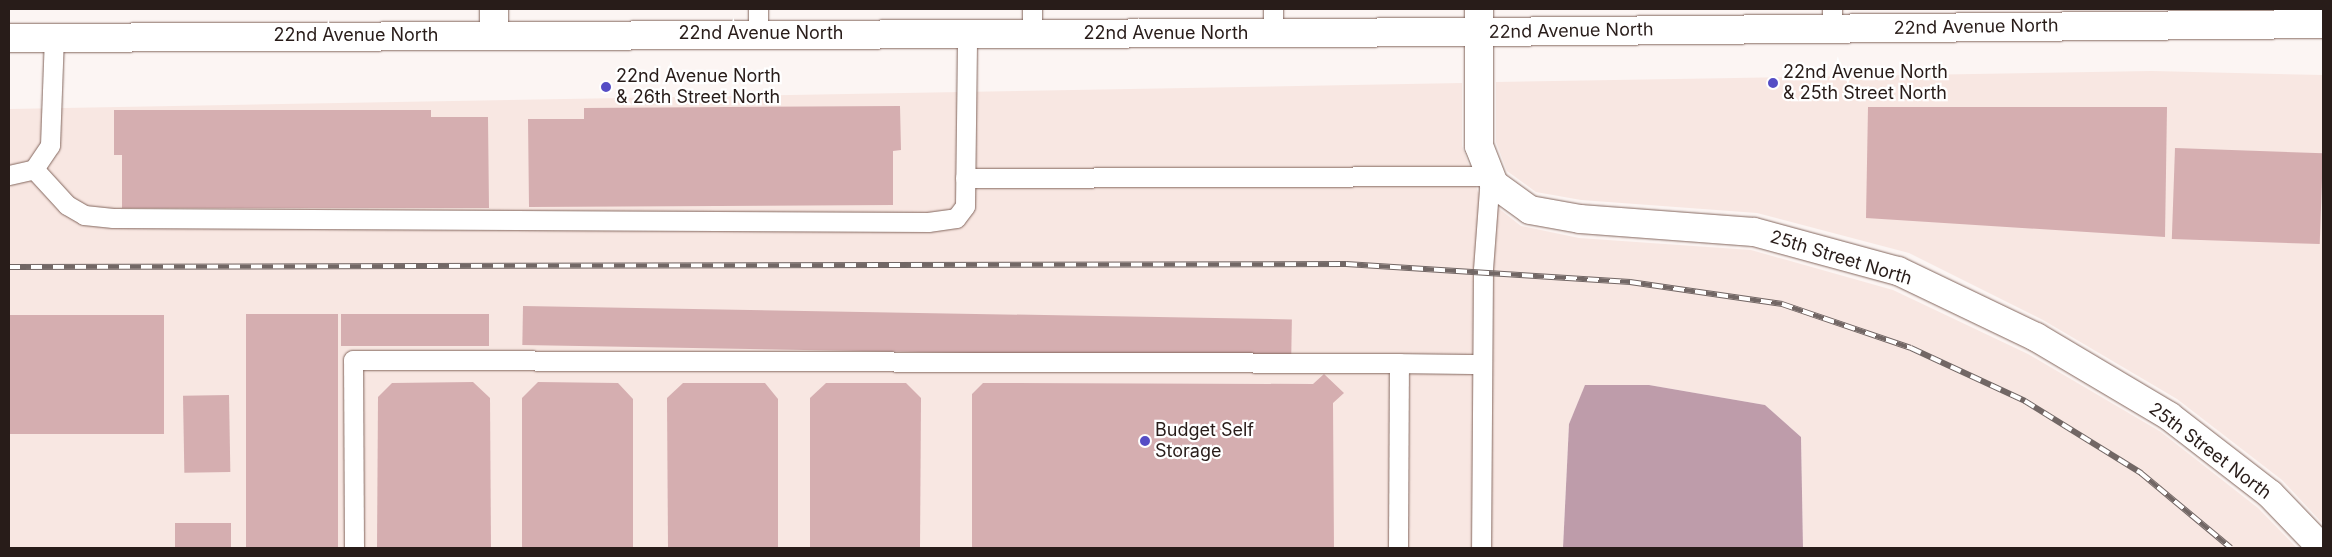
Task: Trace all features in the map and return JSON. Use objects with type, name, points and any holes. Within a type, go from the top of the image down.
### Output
[{"type":"main road","name":"22nd Avenue North","points":[[9,38],[494,21],[758,21],[967,33],[1032,21],[1479,21],[2094,17],[2323,24]]},
{"type":"main road","name":"25th Street North","points":[[1479,21],[1479,146],[1494,184],[1530,210],[1580,219],[1754,232],[1898,272],[2036,337],[2169,416],[2270,494],[2322,548]]},
{"type":"lane","points":[[34,169],[67,205],[84,214],[248,221],[928,222],[956,218],[965,206],[967,33]]},
{"type":"lane","points":[[9,175],[34,169],[50,145],[54,37]]},
{"type":"lane","points":[[965,178],[1490,176],[1483,270],[1481,548]]},
{"type":"lane","points":[[354,548],[353,360],[1482,364]]},
{"type":"lane","points":[[1398,548],[1399,363]]},
{"type":"shaded area","points":[[2152,71],[2323,75],[2323,524],[2282,480],[2177,399],[2043,320],[1909,253],[1757,213],[1581,200],[1536,192],[1507,171],[1496,142],[1496,82]]},
{"type":"shaded area","points":[[1462,83],[1462,146],[1478,192],[1521,226],[1579,238],[1751,250],[1893,290],[2028,354],[2161,432],[2258,508],[2297,548],[1803,548],[1801,437],[1765,405],[1649,385],[1585,386],[1569,424],[1563,548],[9,548],[9,109]]},
{"type":"shaded area","points":[[1585,385],[1649,385],[1765,405],[1801,437],[1803,548],[1563,548],[1569,424]]},
{"type":"building","points":[[900,106],[901,150],[893,151],[893,205],[529,207],[528,119],[584,119],[584,108]]},
{"type":"building","points":[[1868,107],[2167,107],[2165,237],[1866,218]]},
{"type":"building","points":[[114,110],[431,110],[431,117],[488,117],[489,208],[122,208],[122,155],[114,155]]},
{"type":"building","points":[[2175,148],[2323,153],[2320,244],[2172,239]]},
{"type":"building","points":[[523,306],[1292,319],[1291,358],[522,345]]},
{"type":"building","points":[[246,314],[338,314],[338,548],[246,548]]},
{"type":"building","points":[[341,314],[489,314],[489,346],[341,346]]},
{"type":"building","points":[[9,315],[164,315],[164,434],[9,434]]},
{"type":"building","points":[[1324,374],[1344,393],[1333,403],[1334,548],[972,548],[972,394],[983,383],[1313,384]]},
{"type":"building","points":[[473,382],[490,398],[491,548],[377,548],[378,397],[392,383]]},
{"type":"building","points":[[538,382],[618,383],[633,399],[633,548],[522,548],[522,398]]},
{"type":"building","points":[[683,383],[765,383],[778,399],[778,548],[668,548],[667,398]]},
{"type":"building","points":[[826,383],[906,383],[921,398],[920,548],[810,548],[810,398]]},
{"type":"building","points":[[229,395],[230,472],[184,473],[183,396]]},
{"type":"building","points":[[175,523],[231,523],[231,548],[175,548]]},
{"type":"railway","points":[[9,267],[1346,264],[1630,282],[1782,304],[1911,348],[2025,401],[2141,473],[2231,548]]},
{"type":"place","name":"22nd Avenue North & 25th Street North","points":[[1773,83]]},
{"type":"place","name":"22nd Avenue North & 26th Street North","points":[[606,87]]},
{"type":"place","name":"Budget Self Storage","points":[[1145,441]]}]
